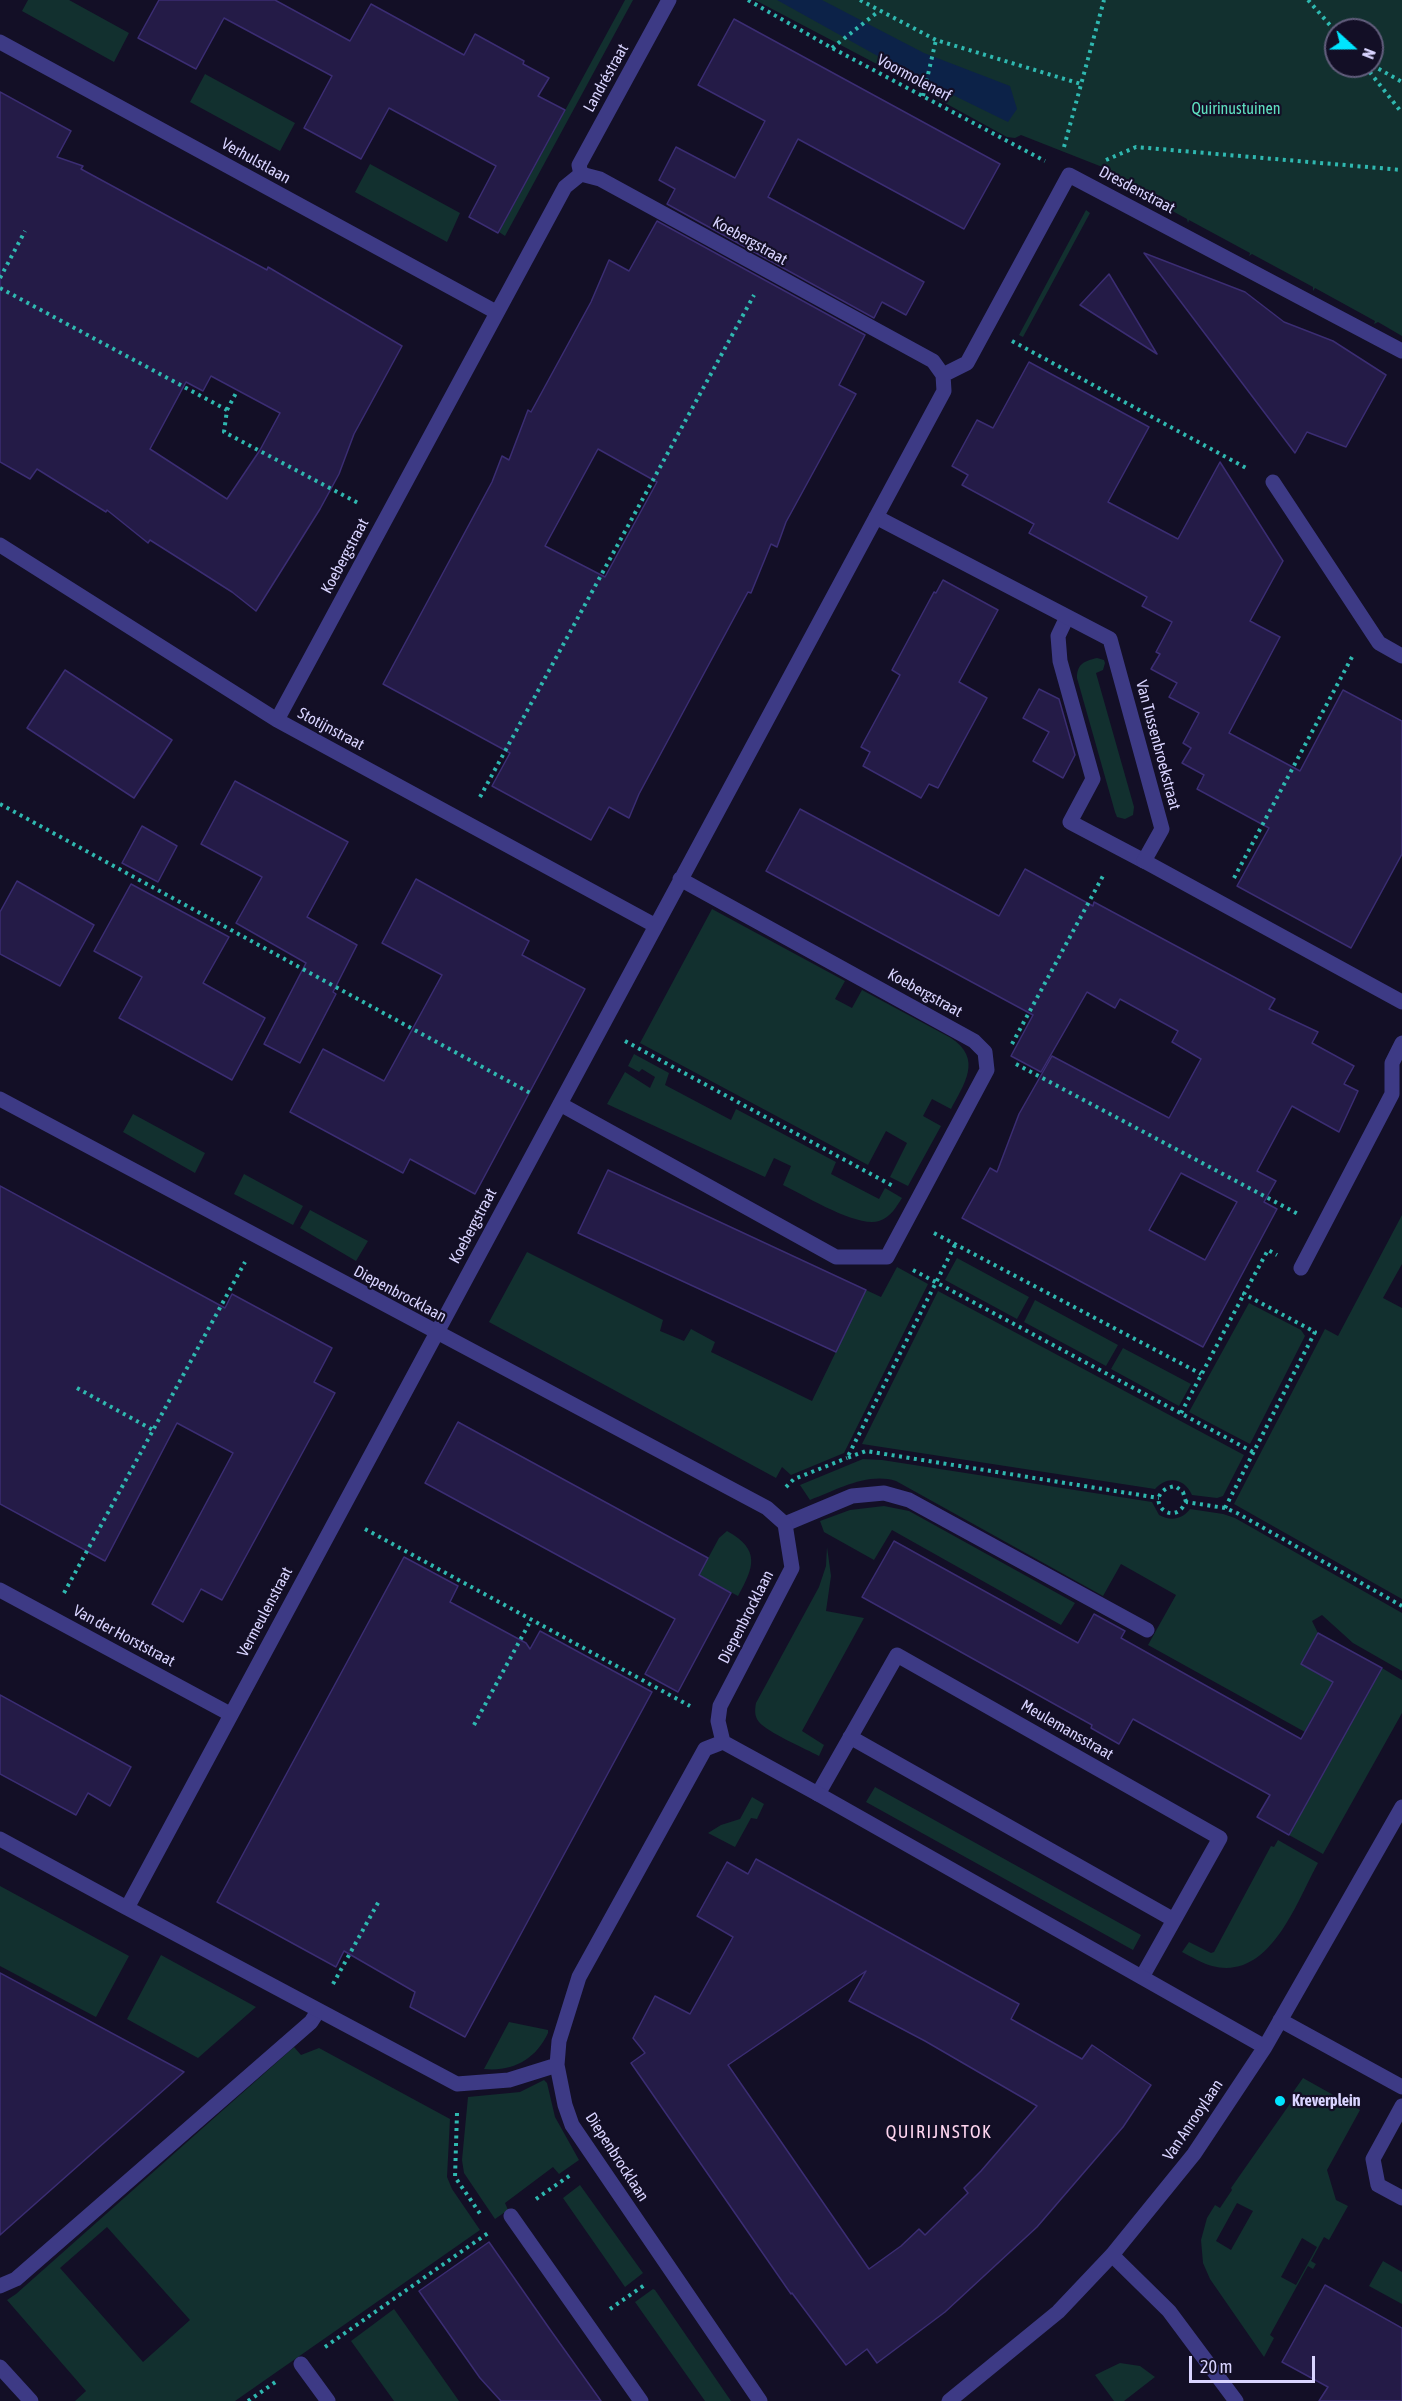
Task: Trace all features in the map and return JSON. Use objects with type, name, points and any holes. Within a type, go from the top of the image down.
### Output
[{"type":"street","name":"Landréstraat","points":[[581,174],[579,165],[669,0]]},
{"type":"street","name":"Verhulstlaan","points":[[0,42],[496,312]]},
{"type":"street","name":"Koebergstraat","points":[[277,720],[496,312],[566,187],[581,174],[600,179],[933,361],[943,375],[944,391],[436,1334]]},
{"type":"street","points":[[943,375],[967,363],[985,326],[1069,175]]},
{"type":"street","name":"Dresdenstraat","points":[[1069,175],[1402,351]]},
{"type":"street","points":[[1273,482],[1379,643],[1402,656]]},
{"type":"street","name":"Van Tussenbroekstraat","points":[[876,517],[1110,639],[1162,829],[1144,861]]},
{"type":"street","name":"Stotijnstraat","points":[[0,545],[277,720],[656,926]]},
{"type":"street","points":[[1067,617],[1058,636],[1060,661],[1093,779],[1070,822],[1402,1002]]},
{"type":"street","name":"Koebergstraat","points":[[680,879],[974,1041],[985,1052]]},
{"type":"street","points":[[1301,1268],[1392,1094],[1392,1063],[1402,1044]]},
{"type":"street","points":[[559,1106],[836,1257],[887,1257],[987,1070],[985,1052]]},
{"type":"street","name":"Diepenbrocklaan","points":[[0,1099],[436,1334],[767,1508],[785,1524],[792,1568],[720,1706],[718,1721]]},
{"type":"street","name":"Vermeulenstraat","points":[[127,1908],[436,1334]]},
{"type":"street","points":[[785,1524],[852,1497],[884,1492],[909,1500],[1147,1630]]},
{"type":"street","name":"Van der Horststraat","points":[[0,1590],[230,1714]]},
{"type":"street","name":"Meulemansstraat","points":[[818,1794],[897,1654],[1220,1838],[1142,1977]]},
{"type":"street","points":[[718,1721],[723,1742],[1265,2047]]},
{"type":"street","points":[[850,1737],[1174,1920]]},
{"type":"street","name":"Diepenbrocklaan","points":[[723,1742],[705,1749],[579,1977],[559,2041],[557,2065],[572,2126],[760,2401]]},
{"type":"street","name":"Van Anrooylaan","points":[[950,2401],[1058,2312],[1112,2255],[1194,2154],[1265,2047],[1402,1807]]},
{"type":"street","points":[[0,1839],[457,2084],[509,2080],[557,2065]]},
{"type":"street","points":[[0,2286],[16,2279],[311,2022],[318,2011]]},
{"type":"street","points":[[1280,2020],[1402,2087]]},
{"type":"street","points":[[1402,2106],[1373,2159],[1378,2185],[1402,2198]]},
{"type":"street","points":[[511,2216],[641,2401]]},
{"type":"street","points":[[1112,2255],[1169,2311],[1236,2401]]},
{"type":"street","points":[[301,2364],[328,2401]]},
{"type":"street","points":[[0,2367],[31,2401]]},
{"type":"path","name":"Voormolenerf","points":[[748,0],[832,48],[1069,175]]},
{"type":"path","points":[[860,0],[936,39],[1081,84]]},
{"type":"path","points":[[1104,0],[1063,146],[1069,175],[1136,147],[1402,170]]},
{"type":"path","points":[[1308,0],[1324,18]]},
{"type":"path","points":[[832,48],[879,11]]},
{"type":"path","points":[[923,96],[936,39]]},
{"type":"path","points":[[1384,72],[1402,82]]},
{"type":"path","points":[[1374,78],[1402,113]]},
{"type":"path","points":[[0,278],[25,231]]},
{"type":"path","points":[[466,822],[768,271]]},
{"type":"path","points":[[0,288],[227,410]]},
{"type":"path","points":[[985,326],[1273,482]]},
{"type":"path","points":[[236,393],[227,410],[224,432],[386,518]]},
{"type":"path","points":[[1220,903],[1368,628]]},
{"type":"path","points":[[0,804],[559,1106]]},
{"type":"path","points":[[1005,1058],[1118,848]]},
{"type":"path","points":[[601,1028],[918,1200]]},
{"type":"path","points":[[985,1052],[992,1052],[1005,1058],[1323,1227]]},
{"type":"path","points":[[908,1219],[1201,1374]]},
{"type":"path","points":[[51,1617],[258,1238]]},
{"type":"path","points":[[847,1458],[955,1245]]},
{"type":"path","points":[[1181,1413],[1268,1250],[1301,1268]]},
{"type":"path","points":[[887,1257],[1253,1452]]},
{"type":"path","points":[[1225,1508],[1315,1332],[1244,1294]]},
{"type":"path","points":[[77,1388],[153,1430]]},
{"type":"path","points":[[767,1508],[794,1479],[866,1451],[1159,1498]]},
{"type":"path","points":[[1175,1486],[1183,1492],[1186,1502],[1176,1514],[1169,1514],[1162,1510],[1158,1503],[1159,1494],[1164,1488],[1175,1486]]},
{"type":"path","points":[[1186,1502],[1225,1508],[1237,1513],[1402,1606]]},
{"type":"path","points":[[338,1515],[718,1721]]},
{"type":"path","points":[[474,1725],[531,1620]]},
{"type":"path","points":[[318,2011],[379,1901]]},
{"type":"path","points":[[457,2084],[456,2177],[492,2230]]},
{"type":"path","points":[[248,2401],[594,2158]]},
{"type":"path","points":[[588,2325],[669,2268]]},
{"type":"green space","points":[[28,0],[69,0],[129,33],[114,62],[22,11]]},
{"type":"green space","points":[[625,0],[633,0],[505,236],[499,232]]},
{"type":"green space","name":"Quirinustuinen","points":[[755,0],[1402,0],[1402,336],[1378,322],[1374,324],[1375,321],[1315,288],[1313,291],[1313,287],[1252,254],[1249,256],[1250,253],[1189,220],[1188,223],[1187,219],[1127,186],[1124,188],[1125,185],[1105,178],[1115,172],[1021,135],[1015,138],[1007,137],[936,98],[930,92]]},
{"type":"green space","points":[[205,74],[295,123],[280,151],[190,102]]},
{"type":"green space","points":[[370,164],[460,213],[447,242],[355,192]]},
{"type":"green space","points":[[1086,210],[1090,213],[1023,337],[1019,335]]},
{"type":"green space","points":[[1097,658],[1104,660],[1105,663],[1103,670],[1096,673],[1134,807],[1133,815],[1125,819],[1117,817],[1115,812],[1077,678],[1078,669],[1082,664]]},
{"type":"green space","points":[[712,909],[845,981],[835,999],[852,1008],[862,990],[951,1038],[961,1046],[968,1063],[965,1081],[951,1109],[932,1099],[923,1116],[941,1126],[908,1186],[890,1177],[907,1143],[886,1131],[868,1165],[640,1043]]},
{"type":"green space","points":[[634,1054],[669,1073],[665,1085],[731,1120],[736,1109],[836,1162],[831,1174],[879,1199],[885,1188],[902,1198],[887,1217],[879,1221],[858,1220],[783,1185],[791,1166],[774,1158],[765,1177],[607,1104],[625,1072],[650,1088],[655,1077],[642,1069],[639,1072],[628,1066]]},
{"type":"green space","points":[[133,1114],[205,1153],[195,1173],[123,1132]]},
{"type":"green space","points":[[244,1174],[303,1206],[293,1225],[234,1194]]},
{"type":"green space","points":[[310,1210],[368,1241],[356,1261],[300,1228]]},
{"type":"green space","points":[[1402,1215],[1402,1264],[1383,1298],[1402,1308],[1402,1599],[1234,1504],[1325,1329],[1338,1336]]},
{"type":"green space","points":[[527,1252],[663,1320],[660,1331],[684,1341],[691,1329],[715,1342],[711,1352],[812,1401],[866,1290],[881,1297],[897,1267],[928,1284],[844,1453],[791,1475],[782,1467],[776,1478],[489,1322]]},
{"type":"green space","points":[[957,1258],[1029,1297],[1017,1319],[945,1280]]},
{"type":"green space","points":[[938,1291],[1244,1455],[1223,1496],[1217,1498],[1192,1495],[1185,1485],[1175,1480],[1165,1482],[1155,1489],[862,1444]]},
{"type":"green space","points":[[1035,1300],[1118,1345],[1106,1366],[1024,1322]]},
{"type":"green space","points":[[1249,1303],[1301,1330],[1305,1336],[1250,1444],[1189,1412]]},
{"type":"green space","points":[[1123,1348],[1191,1384],[1179,1406],[1111,1369]]},
{"type":"green space","points":[[863,1459],[882,1460],[1152,1502],[1159,1515],[1167,1518],[1180,1517],[1190,1509],[1235,1518],[1402,1613],[1402,1671],[1353,1643],[1322,1615],[1312,1621],[1318,1633],[1301,1664],[1333,1682],[1305,1732],[1148,1645],[1176,1595],[1121,1564],[1103,1596],[896,1481],[863,1480],[810,1500],[800,1485]]},
{"type":"green space","points":[[884,1506],[909,1511],[1075,1603],[1061,1625],[892,1530],[874,1560],[824,1532],[820,1521],[850,1510]]},
{"type":"green space","points":[[727,1531],[738,1538],[750,1552],[751,1568],[738,1596],[699,1575],[719,1538]]},
{"type":"green space","points":[[827,1547],[831,1576],[826,1611],[864,1618],[802,1731],[824,1745],[819,1756],[763,1726],[757,1720],[755,1710],[756,1703],[819,1587],[826,1566]]},
{"type":"green space","points":[[1382,1668],[1402,1680],[1402,1713],[1323,1854],[1289,1835]]},
{"type":"green space","points":[[875,1787],[1141,1935],[1133,1950],[866,1802]]},
{"type":"green space","points":[[752,1797],[764,1804],[757,1819],[751,1818],[735,1847],[708,1833],[721,1825],[740,1819]]},
{"type":"green space","points":[[1278,1840],[1318,1863],[1290,1917],[1265,1951],[1250,1962],[1232,1968],[1212,1966],[1182,1952],[1189,1942],[1211,1953],[1214,1952],[1271,1846],[1274,1847]]},
{"type":"green space","points":[[0,1886],[129,1956],[96,2017],[0,1966]]},
{"type":"green space","points":[[161,1955],[256,2007],[198,2058],[127,2019]]},
{"type":"green space","points":[[509,2022],[548,2030],[548,2033],[537,2050],[522,2062],[505,2068],[484,2069]]},
{"type":"green space","points":[[294,2047],[301,2055],[319,2048],[450,2119],[447,2177],[452,2189],[480,2230],[235,2401],[75,2401],[86,2391],[7,2300]],"holes":[[[107,2227],[190,2320],[143,2362],[60,2268]]]},
{"type":"green space","points":[[1303,2078],[1360,2110],[1327,2170],[1336,2200],[1348,2206],[1329,2240],[1324,2237],[1311,2261],[1316,2264],[1313,2269],[1308,2266],[1270,2335],[1274,2338],[1264,2357],[1210,2279],[1203,2263],[1201,2240],[1207,2218],[1215,2205],[1220,2208],[1232,2190],[1231,2188],[1294,2098],[1291,2095]],"holes":[[[1237,2203],[1253,2211],[1231,2250],[1216,2241]],[[1302,2238],[1317,2247],[1296,2285],[1281,2277]]]},
{"type":"green space","points":[[544,2080],[547,2083],[555,2117],[579,2160],[559,2174],[553,2167],[505,2203],[508,2210],[495,2219],[464,2173],[462,2160],[468,2097],[520,2092]]},
{"type":"green space","points":[[580,2185],[643,2273],[625,2287],[563,2198]]},
{"type":"green space","points":[[1383,2261],[1402,2272],[1402,2304],[1369,2286]]},
{"type":"green space","points":[[653,2289],[731,2401],[705,2401],[635,2302]]},
{"type":"green space","points":[[394,2309],[459,2401],[394,2401],[351,2341]]},
{"type":"green space","points":[[1120,2363],[1140,2366],[1155,2377],[1124,2401],[1114,2401],[1095,2375]]},
{"type":"water","points":[[777,0],[822,0],[924,53],[1010,86],[1017,109],[1008,122],[910,74]]},
{"type":"building","points":[[159,0],[275,0],[350,41],[371,4],[464,55],[475,34],[524,61],[523,64],[549,78],[538,96],[565,110],[498,233],[469,217],[496,166],[389,108],[361,159],[304,128],[332,76],[224,18],[196,69],[138,38]]},
{"type":"building","points":[[734,19],[1000,164],[964,229],[798,139],[768,197],[924,282],[906,315],[882,302],[874,318],[667,204],[675,189],[659,180],[676,147],[735,178],[765,121],[698,85]]},
{"type":"building","points":[[0,92],[71,131],[57,157],[83,166],[81,169],[267,270],[268,267],[402,346],[354,434],[339,474],[320,509],[256,611],[232,592],[150,540],[148,543],[107,510],[106,512],[37,469],[30,479],[0,462]],"holes":[[[211,376],[280,413],[260,450],[227,499],[150,449],[186,382],[203,391]]]},
{"type":"building","points":[[657,221],[865,335],[839,385],[856,394],[786,522],[777,547],[771,544],[751,593],[748,592],[639,794],[629,818],[609,807],[591,840],[492,786],[510,753],[383,684],[492,482],[502,456],[509,460],[528,410],[531,412],[591,302],[609,260],[629,271]],"holes":[[[598,449],[657,482],[605,577],[545,546]]]},
{"type":"building","points":[[1144,253],[1245,292],[1284,322],[1333,341],[1386,375],[1346,447],[1307,432],[1295,453]]},
{"type":"building","points":[[1109,274],[1157,354],[1080,305]]},
{"type":"building","points":[[1029,362],[1149,427],[1108,502],[1178,539],[1220,462],[1283,561],[1250,621],[1280,637],[1229,733],[1300,771],[1343,690],[1402,721],[1402,854],[1351,948],[1237,886],[1269,828],[1197,789],[1204,775],[1182,763],[1191,748],[1183,743],[1199,713],[1169,697],[1177,683],[1151,669],[1160,654],[1156,652],[1172,622],[1142,606],[1147,597],[1029,533],[1034,524],[962,485],[968,475],[952,466],[977,420],[993,428]]},
{"type":"building","points":[[943,580],[998,610],[959,682],[987,698],[938,788],[929,784],[921,798],[863,766],[870,752],[861,747],[900,675],[892,670],[934,592],[936,593]]},
{"type":"building","points":[[65,670],[172,740],[134,798],[27,728]]},
{"type":"building","points":[[1039,689],[1059,699],[1075,755],[1063,778],[1033,761],[1049,732],[1023,718]]},
{"type":"building","points":[[235,781],[348,842],[307,917],[357,945],[333,992],[336,994],[300,1063],[264,1044],[306,963],[236,923],[262,877],[201,844]]},
{"type":"building","points":[[800,809],[999,916],[1025,869],[1093,906],[1094,902],[1275,999],[1269,1009],[1318,1032],[1312,1043],[1354,1066],[1344,1084],[1358,1091],[1339,1132],[1292,1106],[1257,1171],[1276,1181],[1264,1202],[1277,1209],[1203,1347],[962,1218],[990,1168],[997,1172],[1019,1114],[1052,1056],[1169,1118],[1201,1059],[1172,1042],[1178,1031],[1120,999],[1115,1008],[1087,992],[1041,1072],[1011,1056],[1033,1015],[766,871]],"holes":[[[1181,1173],[1237,1202],[1205,1260],[1149,1230]]]},
{"type":"building","points":[[142,826],[177,846],[158,882],[122,863]]},
{"type":"building","points":[[416,879],[529,941],[522,955],[585,989],[475,1194],[410,1159],[403,1173],[290,1112],[323,1049],[384,1081],[442,975],[382,943]]},
{"type":"building","points":[[17,881],[94,925],[60,986],[0,954],[0,912]]},
{"type":"building","points":[[131,884],[229,937],[203,983],[265,1018],[232,1080],[119,1018],[142,977],[94,951]]},
{"type":"building","points":[[608,1170],[866,1290],[836,1352],[578,1233]]},
{"type":"building","points":[[0,1186],[225,1308],[232,1294],[332,1348],[314,1382],[335,1393],[222,1600],[201,1589],[183,1622],[152,1604],[233,1453],[177,1423],[105,1561],[0,1504]]},
{"type":"building","points":[[458,1422],[708,1558],[699,1575],[731,1593],[678,1692],[645,1674],[675,1619],[425,1483]]},
{"type":"building","points":[[894,1541],[1078,1643],[1094,1614],[1125,1631],[1121,1638],[1301,1739],[1333,1682],[1301,1664],[1318,1633],[1382,1668],[1289,1835],[1257,1817],[1270,1795],[1133,1719],[1119,1744],[1091,1728],[1092,1725],[862,1597]]},
{"type":"building","points":[[404,1557],[458,1586],[450,1602],[526,1643],[530,1649],[540,1631],[652,1692],[465,2037],[410,2007],[415,1992],[344,1951],[336,1967],[217,1902]]},
{"type":"building","points":[[0,1695],[131,1767],[110,1806],[88,1793],[76,1815],[0,1774]]},
{"type":"building","points":[[756,1859],[1019,2004],[1011,2019],[1082,2059],[1092,2045],[1151,2085],[1123,2127],[1037,2227],[945,2312],[877,2363],[867,2349],[846,2365],[791,2294],[631,2063],[645,2053],[633,2038],[655,1996],[690,2014],[733,1937],[697,1916],[727,1862],[748,1874]],"holes":[[[866,1971],[849,2001],[925,2041],[1037,2106],[964,2188],[968,2193],[925,2235],[919,2229],[901,2246],[869,2269],[728,2065]]]},
{"type":"building","points":[[0,1973],[184,2072],[0,2235]]},
{"type":"building","points":[[489,2242],[601,2401],[501,2401],[480,2378],[419,2291]]},
{"type":"building","points":[[1325,2285],[1402,2328],[1402,2401],[1319,2401],[1328,2387],[1282,2362]]},
{"type":"place","name":"Kreverplein","points":[[1280,2101]]},
{"type":"district","name":"QUIRIJNSTOK","points":[[939,2132]]}]
